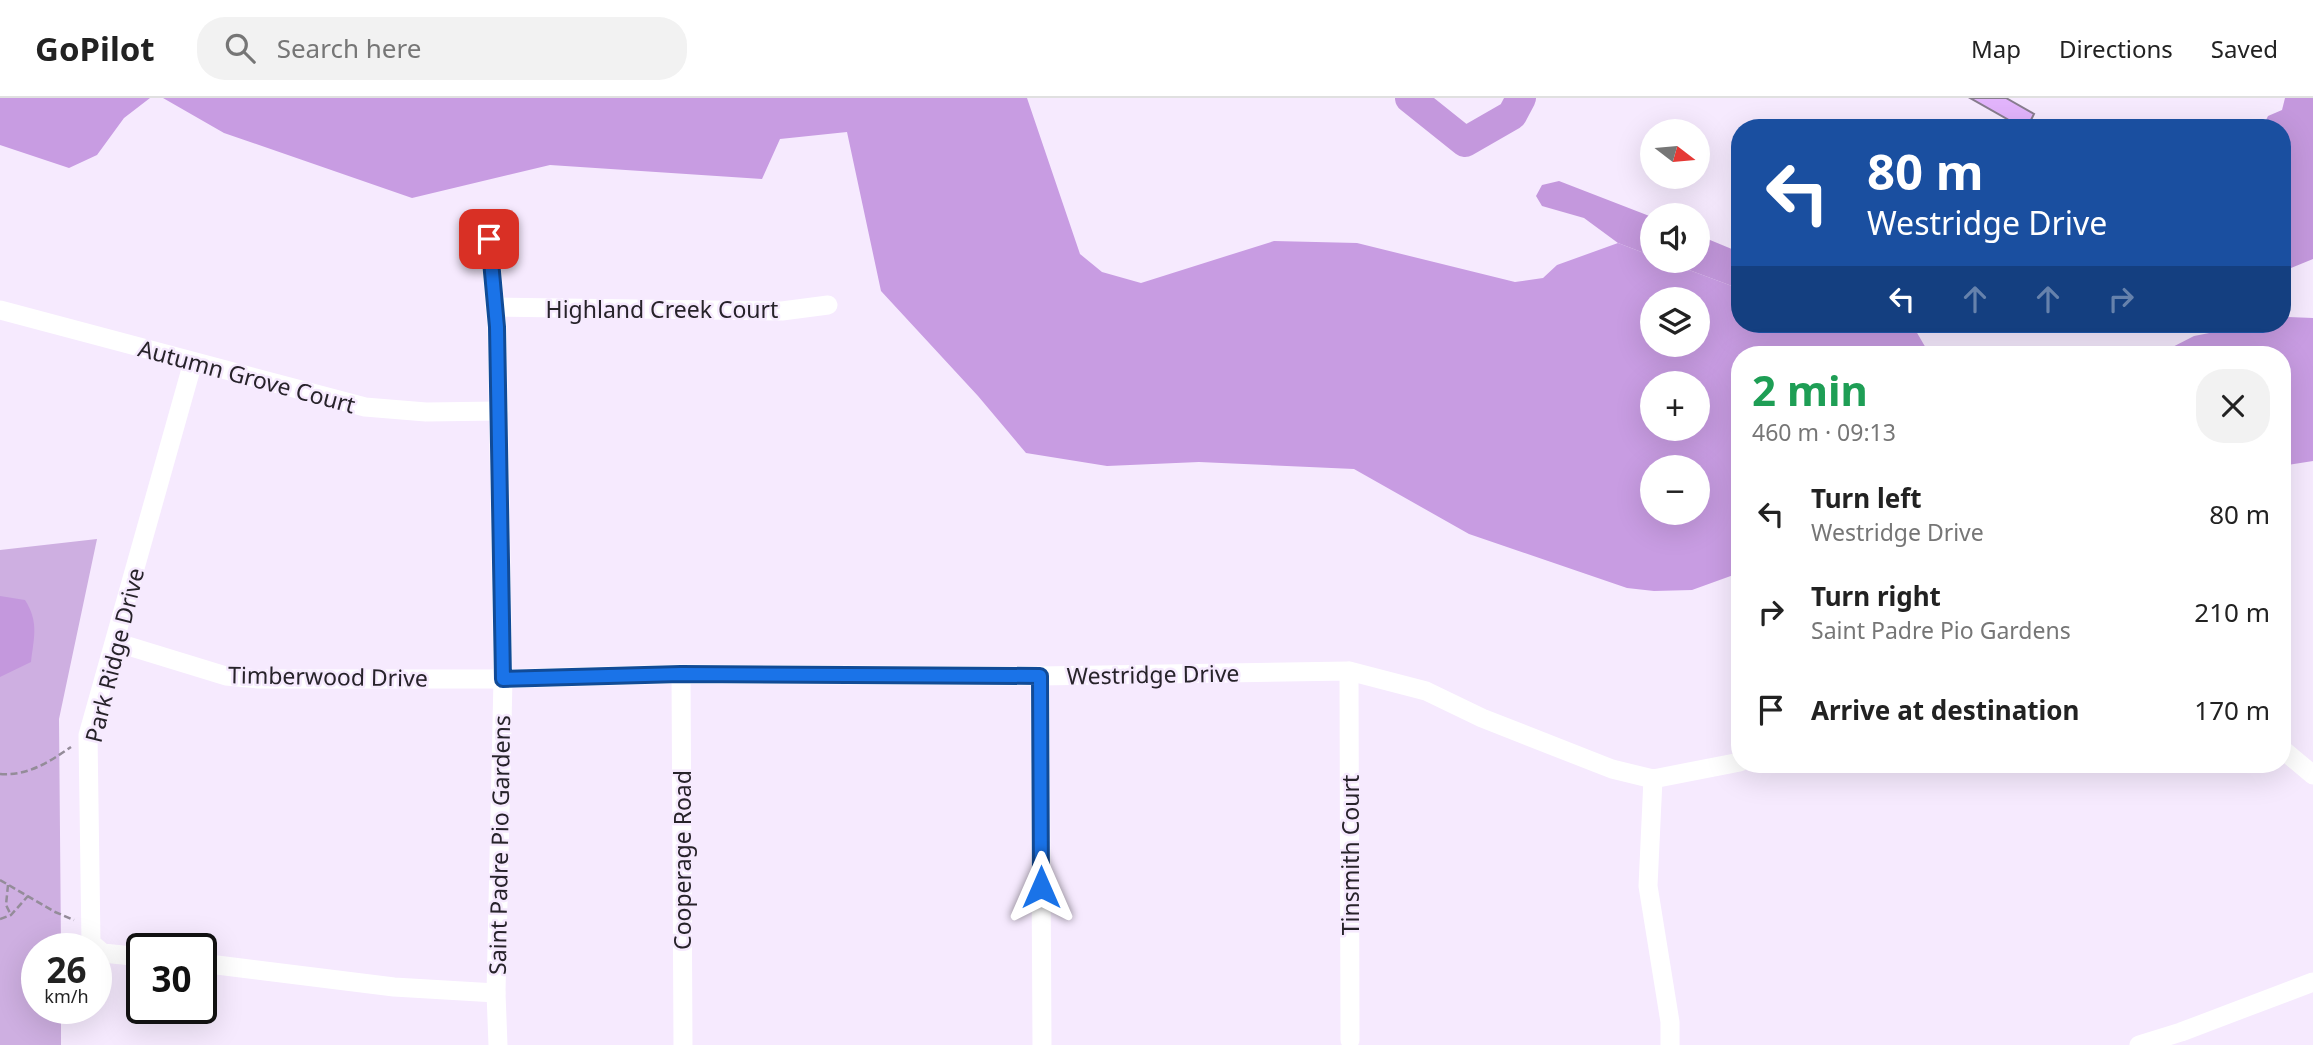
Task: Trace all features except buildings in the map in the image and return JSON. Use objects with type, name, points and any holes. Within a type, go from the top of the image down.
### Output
[{"type":"street","name":"Saint Padre Pio Gardens","points":[[484,227],[489,239],[495,307],[499,411],[503,679],[496,993],[498,1045]]},
{"type":"street","name":"Highland Creek Court","points":[[495,307],[782,311],[828,305]]},
{"type":"street","name":"Autumn Grove Court","points":[[0,310],[365,407],[426,412],[499,411]]},
{"type":"street","name":"Park Ridge Drive","points":[[89,928],[89,735],[193,362]]},
{"type":"street","name":"Timberwood Drive","points":[[115,642],[226,677],[503,679]]},
{"type":"street","name":"Westridge Drive","points":[[503,679],[681,674],[1040,676],[1349,671],[1426,691],[1482,718],[1612,769],[1653,779],[1731,764]]},
{"type":"street","name":"Tinsmith Court","points":[[1349,671],[1350,1040]]},
{"type":"street","name":"Cooperage Road","points":[[681,674],[683,1045]]},
{"type":"street","points":[[1040,676],[1042,1045]]},
{"type":"street","points":[[2291,757],[2313,775]]},
{"type":"street","points":[[1653,779],[1648,886],[1670,1023],[1670,1045]]},
{"type":"street","points":[[89,928],[91,943],[103,953],[126,955]]},
{"type":"street","points":[[217,964],[394,987],[496,993]]},
{"type":"street","points":[[2139,1045],[2313,982]]},
{"type":"path","points":[[0,774],[28,772],[47,763],[89,735]]},
{"type":"path","points":[[0,880],[89,928]]},
{"type":"path","points":[[8,885],[6,905],[11,915]]},
{"type":"path","points":[[0,919],[11,915],[28,896]]},
{"type":"shaded area","points":[[0,98],[150,98],[124,118],[97,155],[69,168],[0,145]]},
{"type":"shaded area","points":[[163,98],[1027,98],[1080,254],[1102,272],[1141,283],[1274,241],[1357,243],[1515,282],[1543,278],[1557,265],[1618,243],[1640,251],[1640,273],[1697,273],[1731,286],[1731,333],[1917,333],[1925,346],[1731,346],[1731,576],[1692,590],[1654,591],[1627,588],[1469,534],[1354,469],[1199,462],[1107,466],[1026,453],[978,396],[881,291],[847,132],[780,139],[762,179],[550,165],[412,198],[224,133]]},
{"type":"shaded area","points":[[2285,98],[2313,98],[2313,259],[2291,268],[2291,119],[2266,119],[2282,110]]},
{"type":"shaded area","points":[[1559,181],[1640,212],[1640,251],[1618,243],[1584,218],[1542,206],[1536,196],[1542,185]]},
{"type":"shaded area","points":[[1710,240],[1731,249],[1731,286],[1697,273],[1710,273]]},
{"type":"shaded area","points":[[2291,317],[2313,318],[2313,461],[2291,465],[2291,346],[2175,346],[2194,336],[2209,333],[2291,333]]},
{"type":"shaded area","points":[[97,539],[59,719],[61,933],[21,933],[21,1024],[61,1024],[61,1045],[0,1045],[0,550]]},
{"type":"shaded area","points":[[0,596],[25,600],[32,615],[34,630],[31,662],[0,677]]},
{"type":"waterway","points":[[1410,98],[1465,142],[1512,115],[1521,98]]},
{"type":"route","points":[[489,239],[497,327],[503,679],[681,674],[1040,676],[1041,887]]}]
